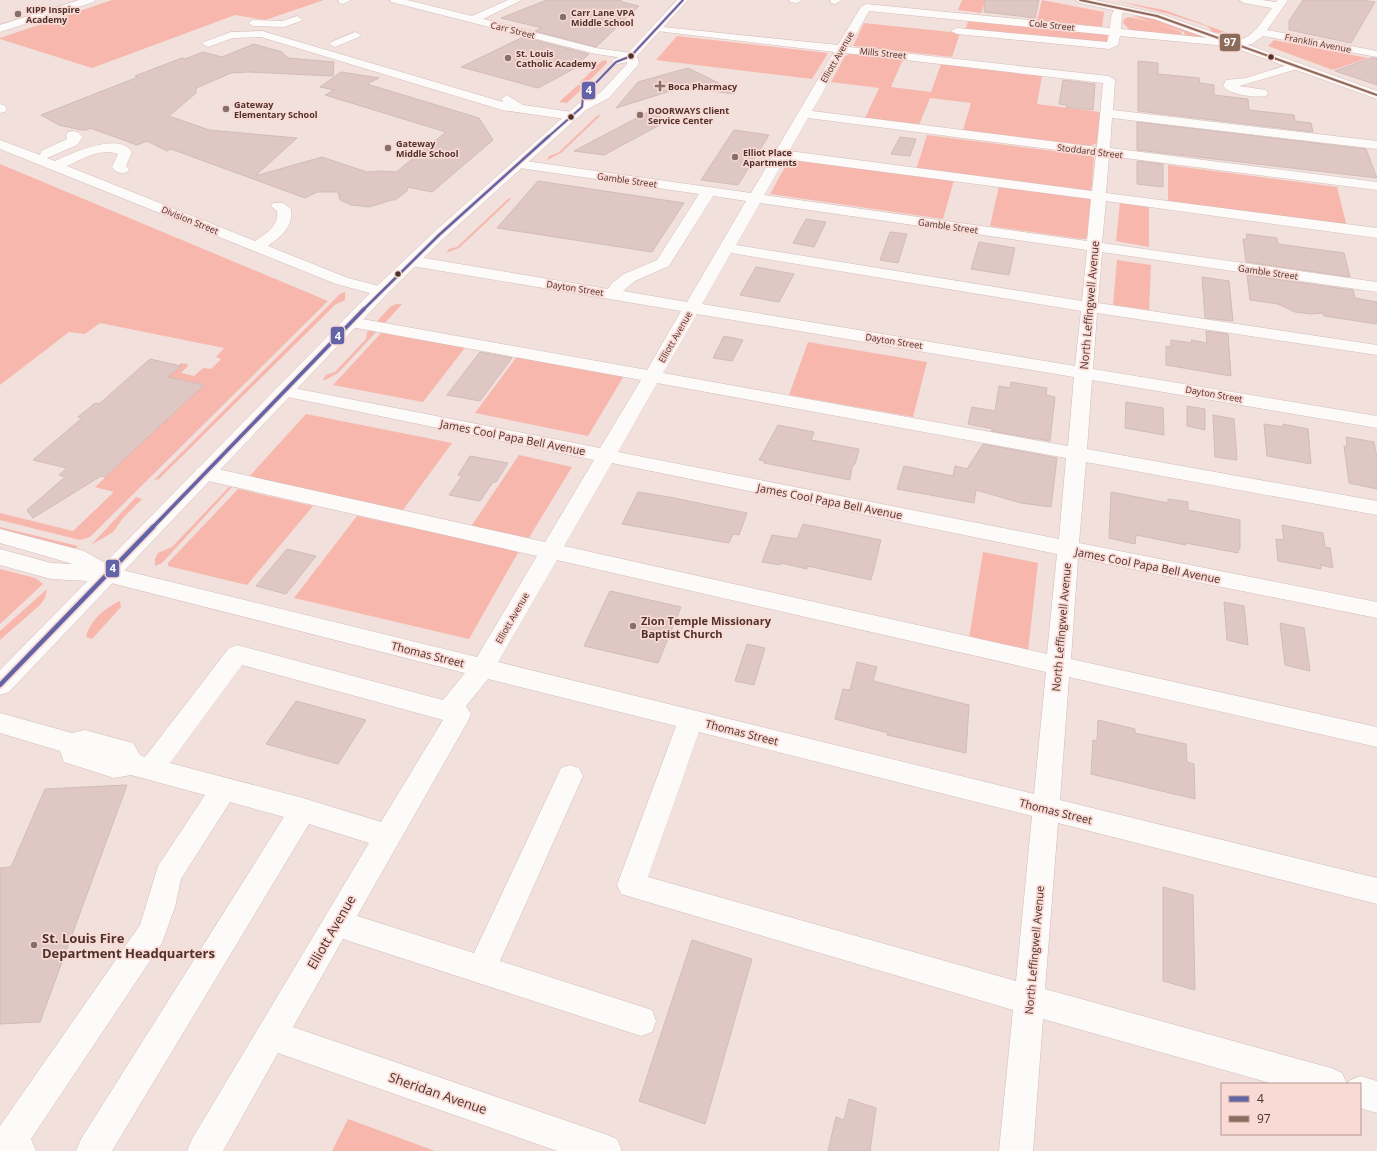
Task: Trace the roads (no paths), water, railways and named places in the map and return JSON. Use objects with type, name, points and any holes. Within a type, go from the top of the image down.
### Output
[{"type":"street","points":[[0,29],[90,0]]},
{"type":"street","name":"Carr Street","points":[[395,0],[596,51],[632,56]]},
{"type":"street","points":[[472,20],[517,0]]},
{"type":"street","points":[[0,685],[381,290],[577,112],[605,95],[634,64],[632,56],[683,0]]},
{"type":"street","points":[[1080,0],[1157,16],[1377,95]]},
{"type":"street","points":[[1244,0],[1281,3]]},
{"type":"street","points":[[1237,44],[1251,40],[1260,32],[1281,3]]},
{"type":"street","points":[[406,14],[423,7]]},
{"type":"street","points":[[942,29],[1109,46],[1114,43],[1117,13],[1122,8]]},
{"type":"street","name":"Cole Street","points":[[866,17],[1116,32],[1237,44]]},
{"type":"street","name":"Elliott Avenue","points":[[204,1151],[386,836],[453,713],[483,668],[842,48],[866,17]]},
{"type":"street","points":[[262,34],[269,31],[273,26],[297,19]]},
{"type":"street","points":[[231,35],[232,31],[237,27],[245,24],[273,26],[365,52]]},
{"type":"street","name":"Mills Street","points":[[657,28],[842,48],[1109,80]]},
{"type":"street","name":"Franklin Avenue","points":[[1260,32],[1377,54]]},
{"type":"street","points":[[208,44],[231,35],[262,34],[506,107],[577,112]]},
{"type":"street","points":[[335,44],[356,35]]},
{"type":"street","points":[[1247,81],[1297,66]]},
{"type":"street","name":"North Leffingwell Avenue","points":[[1016,1151],[1109,80]]},
{"type":"street","points":[[500,91],[504,93],[512,104],[519,108]]},
{"type":"street","points":[[1106,113],[1377,145]]},
{"type":"street","name":"Stoddard Street","points":[[804,114],[1377,186]]},
{"type":"street","points":[[36,158],[72,142],[76,137],[73,135]]},
{"type":"street","name":"Division Street","points":[[0,144],[342,281],[381,290]]},
{"type":"street","points":[[55,166],[97,149],[121,150],[137,153]]},
{"type":"street","points":[[121,150],[125,152],[119,168],[122,169]]},
{"type":"street","points":[[781,154],[1377,233]]},
{"type":"street","name":"Gamble Street","points":[[518,164],[1377,288]]},
{"type":"street","points":[[613,294],[618,284],[636,274],[655,269],[663,263],[708,192]]},
{"type":"street","points":[[256,246],[272,237],[274,228],[285,212],[284,209],[278,206]]},
{"type":"street","points":[[726,248],[1089,307],[1377,350]]},
{"type":"street","name":"Dayton Street","points":[[412,261],[1377,422]]},
{"type":"street","points":[[351,322],[1377,508]]},
{"type":"street","name":"James Cool Papa Bell Avenue","points":[[284,391],[1377,610]]},
{"type":"street","points":[[204,474],[1377,737]]},
{"type":"street","name":"Thomas Street","points":[[0,536],[76,556],[107,574]]},
{"type":"street","name":"Thomas Street","points":[[0,557],[51,571],[107,574],[1377,891]]},
{"type":"street","points":[[141,766],[237,654],[453,713]]},
{"type":"street","points":[[691,720],[631,885],[1029,1000],[1327,1083]]},
{"type":"street","points":[[0,723],[72,744],[73,754],[114,767],[141,766],[303,810],[386,836]]},
{"type":"street","points":[[481,970],[570,776]]},
{"type":"street","points":[[19,1151],[6,1146],[152,933],[161,907],[168,875],[224,788]]},
{"type":"street","points":[[94,1151],[303,810]]},
{"type":"street","points":[[336,923],[641,1021]]},
{"type":"street","name":"Sheridan Avenue","points":[[271,1035],[605,1151]]},
{"type":"street","points":[[1361,1092],[1377,1097]]},
{"type":"place","name":"KIPP Inspire Academy","points":[[18,14]]},
{"type":"place","name":"Carr Lane VPA Middle School","points":[[563,17]]},
{"type":"place","name":"St. Louis Catholic Academy","points":[[508,58]]},
{"type":"place","name":"Boca Pharmacy","points":[[660,86]]},
{"type":"place","name":"Gateway Elementary School","points":[[226,109]]},
{"type":"place","name":"DOORWAYS Client Service Center","points":[[640,115]]},
{"type":"place","name":"Gateway Middle School","points":[[388,148]]},
{"type":"place","name":"Elliot Place Apartments","points":[[735,157]]},
{"type":"place","name":"Zion Temple Missionary Baptist Church","points":[[633,626]]},
{"type":"place","name":"St. Louis Fire Department Headquarters","points":[[34,945]]}]
